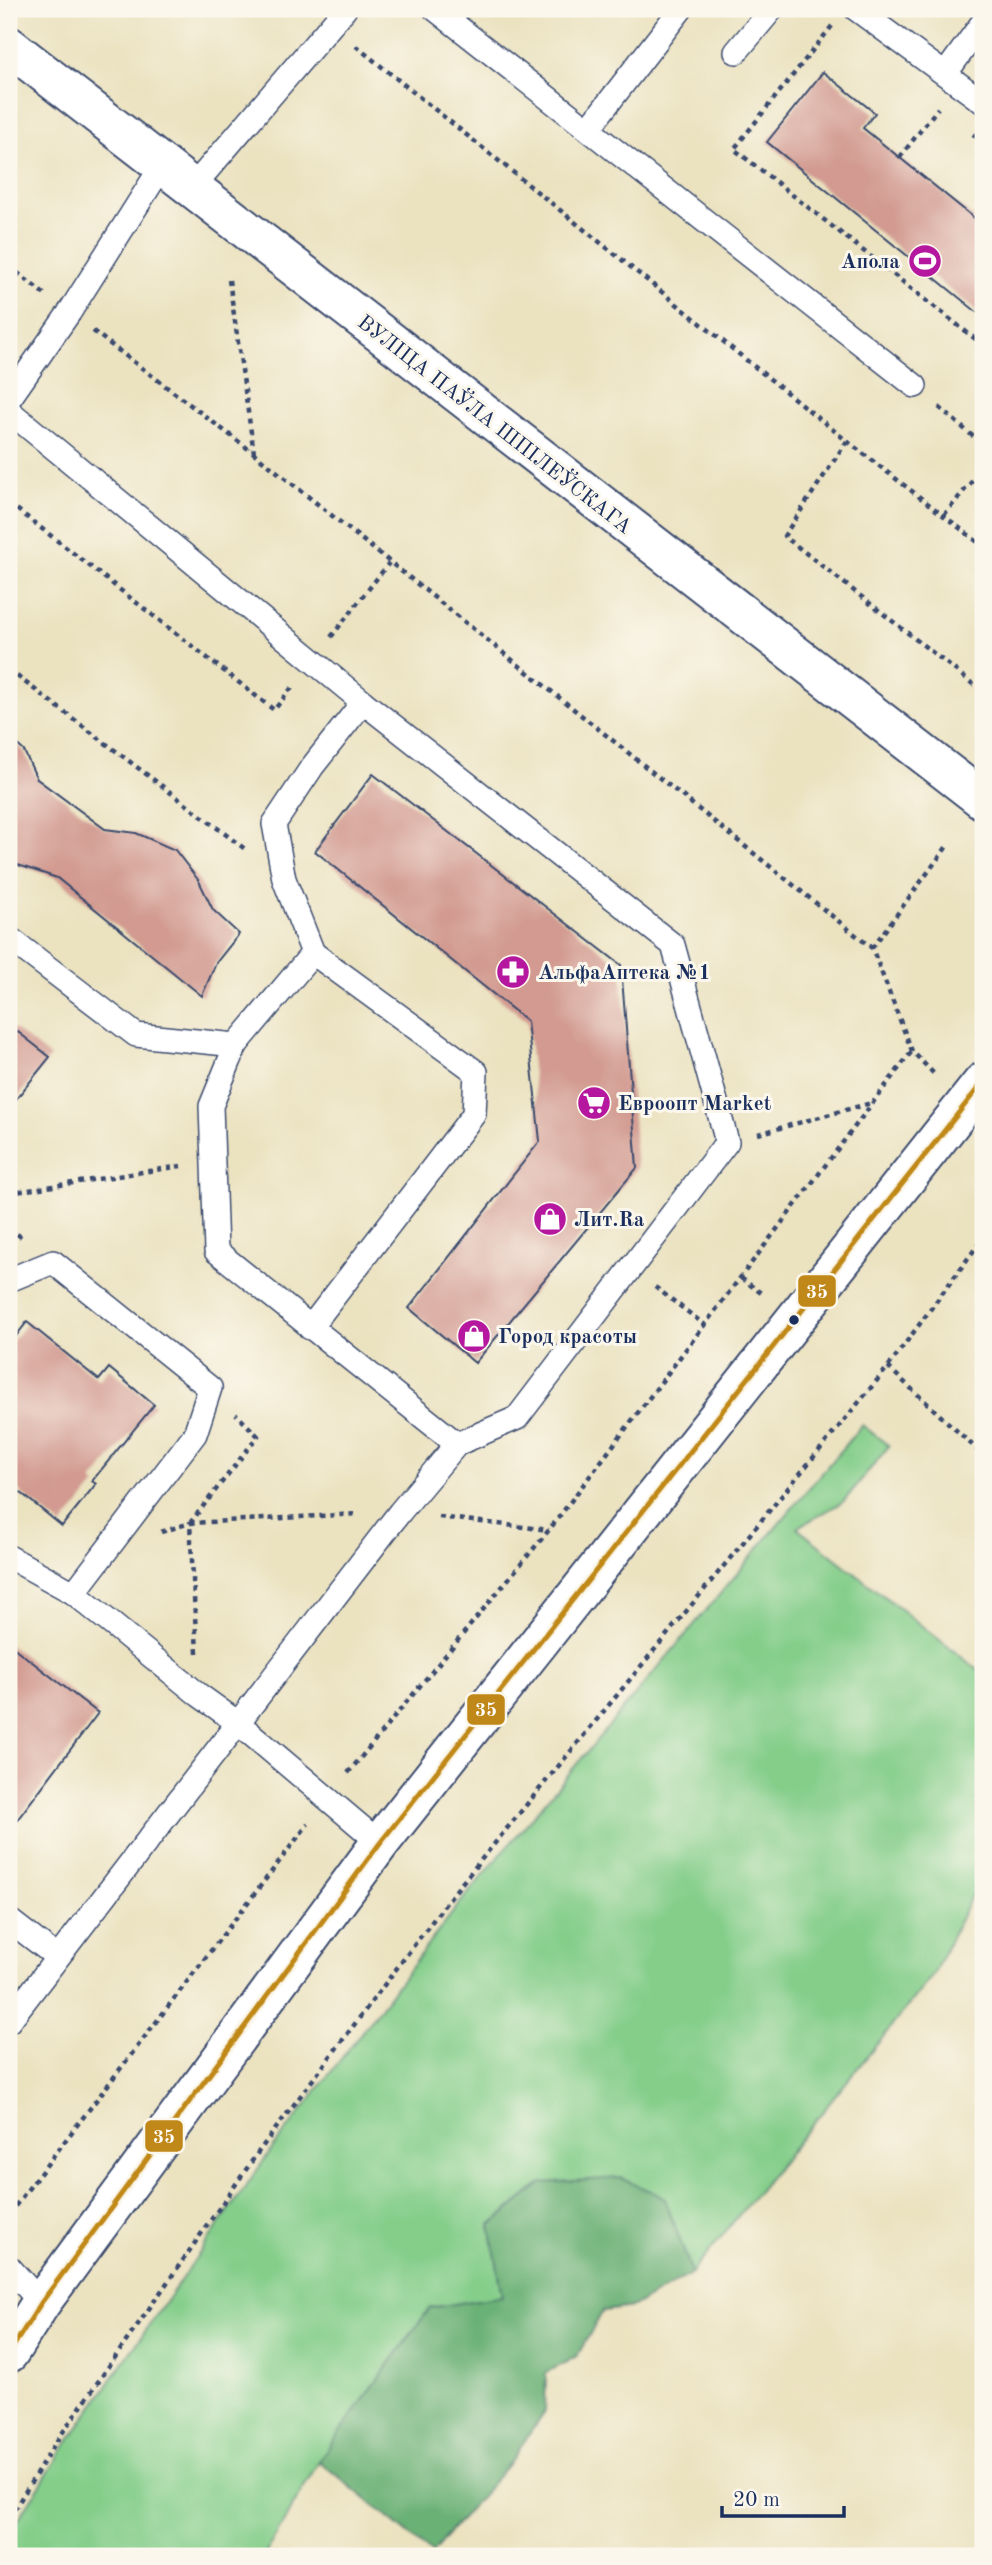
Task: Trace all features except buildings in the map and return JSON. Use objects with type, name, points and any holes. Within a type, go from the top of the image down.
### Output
[{"type":"street","name":"ВУЛІЦА ПАЎЛА ШПІЛЕЎСКАГА","points":[[9,46],[176,178],[983,800]]},
{"type":"street","points":[[9,2353],[41,2303],[380,1843],[983,1082]]},
{"type":"lane","points":[[435,9],[915,386]]},
{"type":"lane","points":[[589,128],[681,9]]},
{"type":"lane","points":[[736,52],[772,9]]},
{"type":"lane","points":[[856,9],[983,102]]},
{"type":"lane","points":[[9,399],[69,313],[176,178],[338,17]]},
{"type":"lane","points":[[946,74],[983,22]]},
{"type":"lane","points":[[9,411],[363,702],[673,945],[727,1142],[517,1418],[457,1444],[400,1512],[9,2021]]},
{"type":"lane","points":[[310,1328],[474,1114],[476,1072],[313,953],[284,878],[274,824],[312,767],[363,702]]},
{"type":"lane","points":[[9,938],[136,1035],[236,1045]]},
{"type":"lane","points":[[313,953],[236,1045],[211,1106],[216,1251],[457,1444]]},
{"type":"lane","points":[[9,1280],[53,1262],[210,1388],[195,1434],[74,1593]]},
{"type":"lane","points":[[9,1557],[74,1593],[199,1695],[238,1723],[380,1843]]},
{"type":"lane","points":[[9,1920],[57,1957]]},
{"type":"lane","points":[[9,2267],[41,2303]]},
{"type":"path","points":[[338,17],[846,441],[983,546]]},
{"type":"path","points":[[844,32],[833,24],[734,149],[983,345]]},
{"type":"path","points":[[928,99],[948,114]]},
{"type":"path","points":[[900,157],[939,107]]},
{"type":"path","points":[[965,128],[983,142]]},
{"type":"path","points":[[9,267],[254,454],[872,948],[912,1051],[549,1530],[327,1799],[9,2214]]},
{"type":"path","points":[[229,280],[254,454]]},
{"type":"path","points":[[915,386],[983,445]]},
{"type":"path","points":[[846,441],[784,536],[983,692]]},
{"type":"path","points":[[944,515],[983,468]]},
{"type":"path","points":[[9,670],[284,878]]},
{"type":"path","points":[[872,948],[948,845]]},
{"type":"path","points":[[727,1142],[873,1102]]},
{"type":"path","points":[[9,1193],[212,1161]]},
{"type":"path","points":[[9,2518],[56,2442],[258,2151],[435,1917],[888,1367],[983,1238]]},
{"type":"path","points":[[629,1268],[705,1325]]},
{"type":"path","points":[[888,1367],[983,1455]]},
{"type":"path","points":[[199,1695],[190,1523],[258,1436],[210,1388]]},
{"type":"path","points":[[107,1549],[190,1523],[400,1512],[549,1530]]},
{"type":"green space","points":[[862,1425],[889,1446],[844,1501],[797,1528],[983,1674],[983,1872],[933,1975],[692,2273],[664,2197],[542,2183],[490,2225],[503,2296],[430,2308],[319,2461],[264,2556],[9,2556],[9,2534],[64,2448],[267,2156],[460,1903]]},
{"type":"green space","points":[[620,2178],[664,2197],[692,2273],[633,2307],[603,2311],[577,2356],[546,2373],[545,2411],[510,2462],[432,2553],[319,2461],[430,2308],[503,2296],[490,2226],[542,2183]]},
{"type":"transit line","name":"35","points":[[9,2353],[41,2303],[380,1843],[983,1082]]},
{"type":"place","name":"Апола","points":[[925,261]]},
{"type":"place","name":"АльфаАптека №1","points":[[513,972]]},
{"type":"place","name":"Евроопт Market","points":[[594,1103]]},
{"type":"place","name":"Лит.Ra","points":[[550,1219]]},
{"type":"place","name":"Город красоты","points":[[474,1336]]}]
